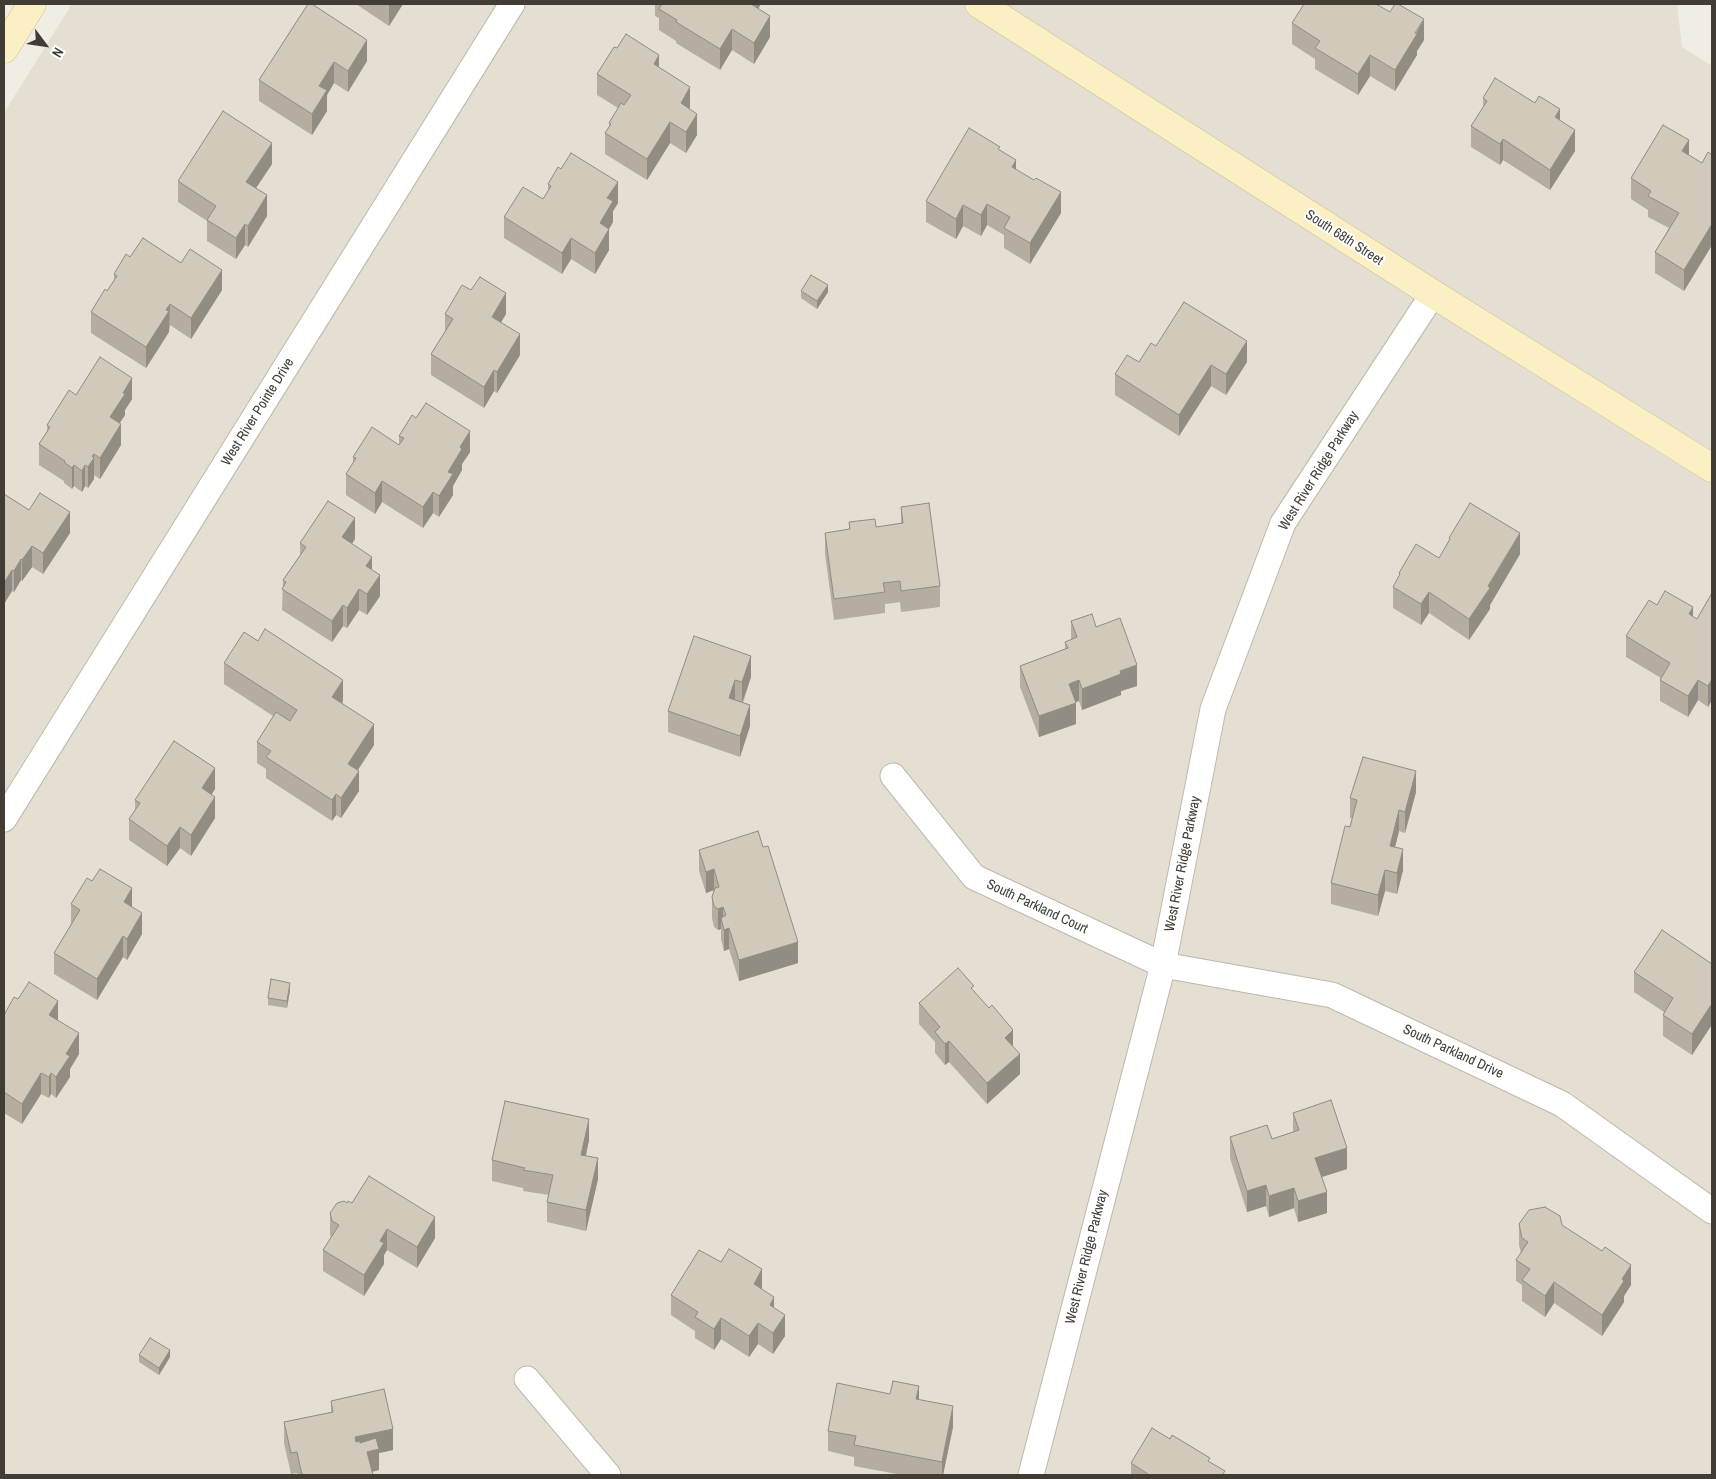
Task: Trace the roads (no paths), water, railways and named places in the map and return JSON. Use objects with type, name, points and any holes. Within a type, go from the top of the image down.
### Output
[{"type":"street","points":[[4,49],[32,4]]},
{"type":"street","name":"West River Pointe Drive","points":[[4,819],[512,4]]},
{"type":"street","name":"South 68th Street","points":[[979,4],[1433,294],[1712,468]]},
{"type":"street","name":"West River Ridge Parkway","points":[[1031,1475],[1163,965],[1213,709],[1283,523],[1433,294]]},
{"type":"street","name":"South Parkland Court","points":[[893,776],[974,877],[1163,965]]},
{"type":"street","name":"South Parkland Drive","points":[[1163,965],[1332,995],[1562,1104],[1712,1211]]},
{"type":"street","points":[[527,1379],[608,1475]]}]
